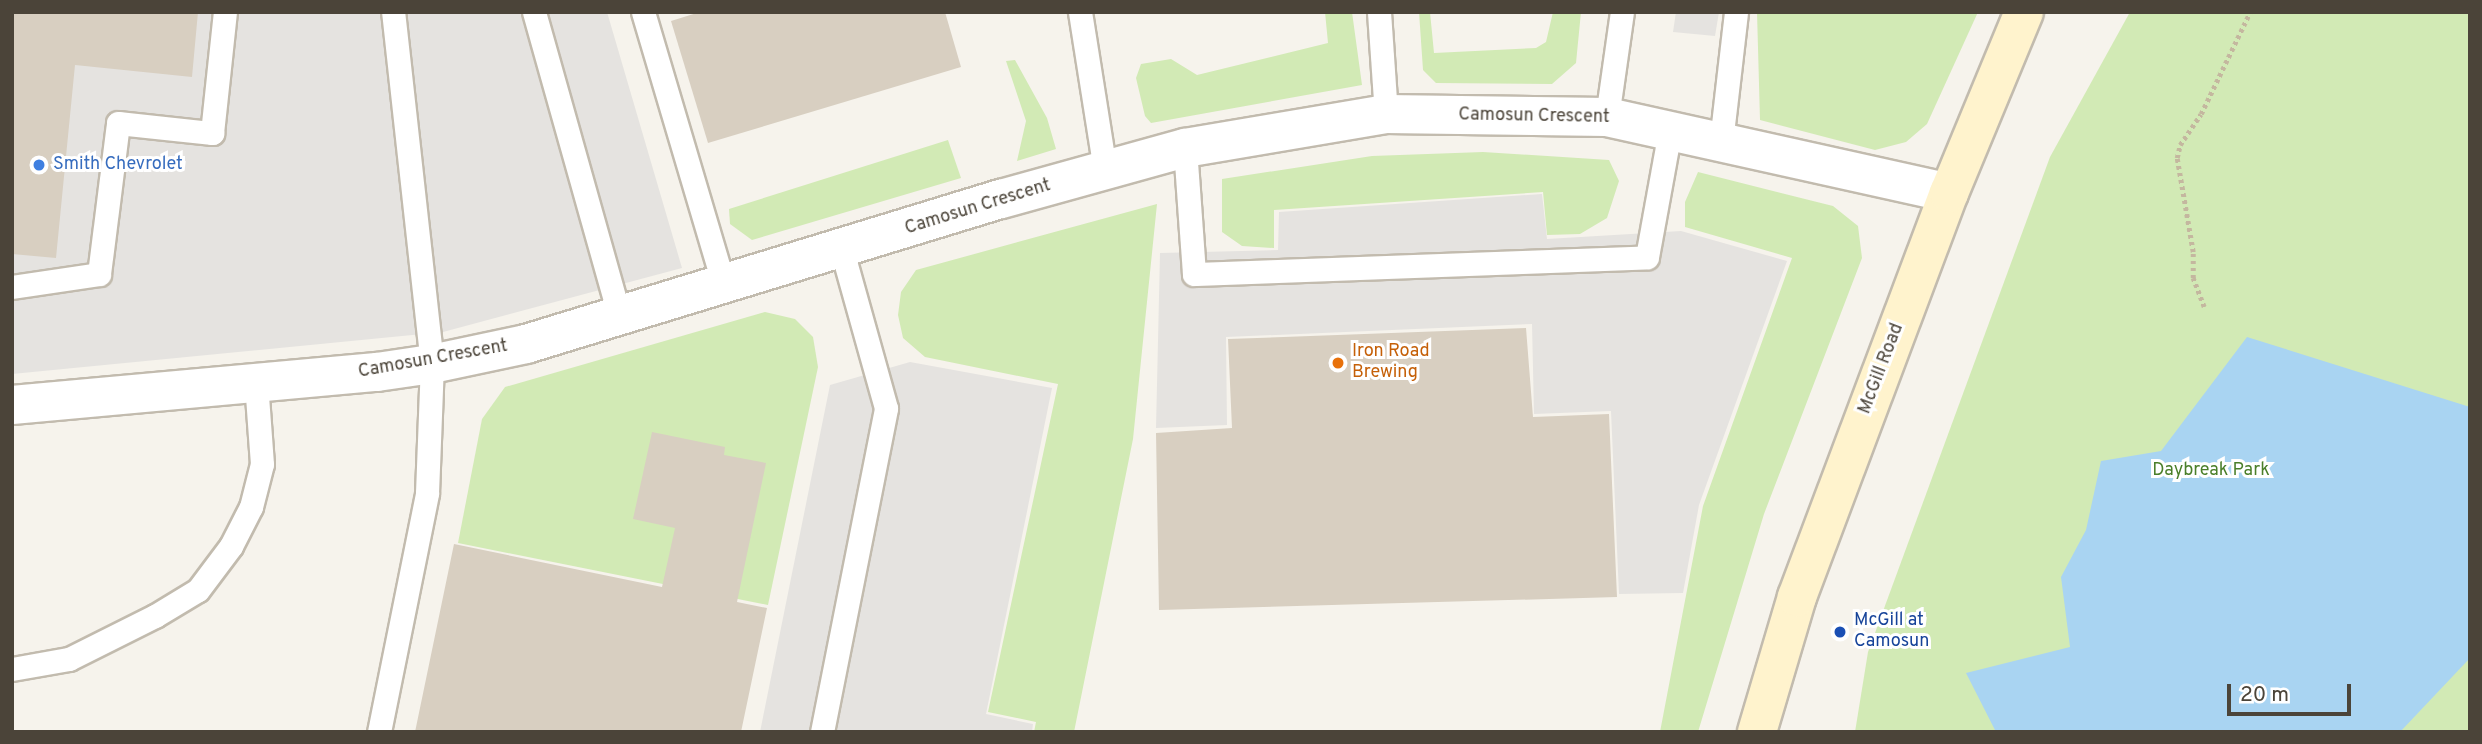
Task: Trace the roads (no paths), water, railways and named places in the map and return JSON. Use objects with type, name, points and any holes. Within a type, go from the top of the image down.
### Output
[{"type":"main road","name":"McGill Road","points":[[1763,723],[1797,597],[1949,193],[2024,12]]},
{"type":"street","name":"Camosun Crescent","points":[[12,405],[432,364],[526,344],[842,250],[1000,199],[1185,148],[1386,114],[1607,117],[1949,193]]},
{"type":"lane","points":[[12,287],[99,274],[118,123],[212,134],[225,12]]},
{"type":"lane","points":[[379,732],[428,493],[432,364],[393,12]]},
{"type":"lane","points":[[534,12],[620,315]]},
{"type":"lane","points":[[643,12],[724,285]]},
{"type":"lane","points":[[1080,12],[1105,170]]},
{"type":"lane","points":[[1379,12],[1386,114]]},
{"type":"lane","points":[[1607,117],[1622,12]]},
{"type":"lane","points":[[1721,142],[1736,12]]},
{"type":"lane","points":[[1185,148],[1194,274],[1647,257],[1670,130]]},
{"type":"lane","points":[[822,732],[887,408],[842,250]]},
{"type":"lane","points":[[12,669],[69,659],[155,616],[198,590],[231,546],[251,507],[262,464],[256,383]]},
{"type":"water","points":[[2247,337],[2470,407],[2470,658],[2400,732],[1996,732],[1966,673],[2070,647],[2061,577],[2086,530],[2101,461],[2161,451]]},
{"type":"place","name":"Smith Chevrolet","points":[[39,165]]},
{"type":"place","name":"Iron Road Brewing","points":[[1338,363]]},
{"type":"place","name":"McGill at Camosun","points":[[1840,632]]},
{"type":"park label","name":"Daybreak Park","points":[[2211,471]]}]
